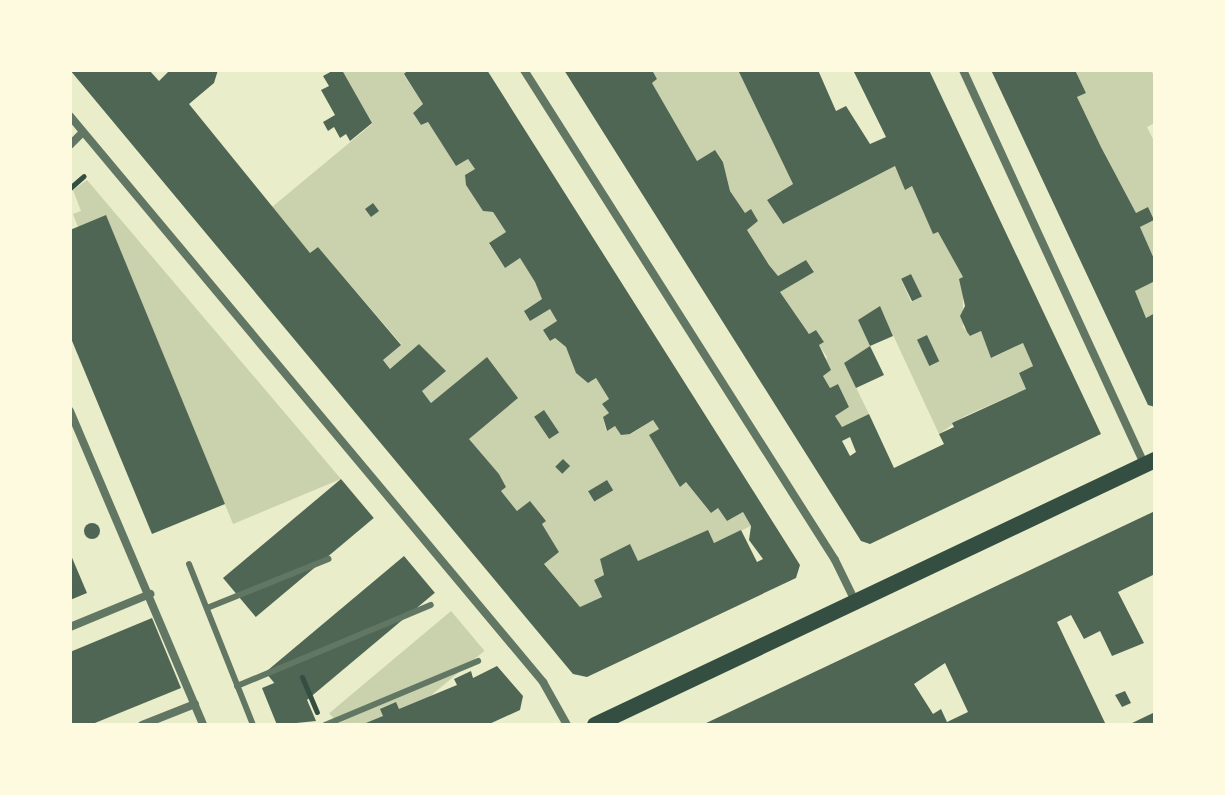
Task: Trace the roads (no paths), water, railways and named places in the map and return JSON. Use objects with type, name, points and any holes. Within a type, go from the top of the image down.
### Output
[{"type":"main road","points":[[595,725],[1150,463]]},
{"type":"street","points":[[524,70],[835,560],[855,601]]},
{"type":"street","points":[[963,70],[1150,463]]},
{"type":"street","points":[[70,116],[543,682],[567,725]]},
{"type":"street","points":[[70,145],[83,132]]},
{"type":"street","points":[[70,411],[203,725]]},
{"type":"street","points":[[70,442],[81,438]]},
{"type":"street","points":[[70,627],[150,594]]},
{"type":"street","points":[[142,725],[195,704]]},
{"type":"lane","points":[[207,608],[328,559]]},
{"type":"lane","points":[[189,564],[253,725]]},
{"type":"lane","points":[[237,686],[431,605]]},
{"type":"lane","points":[[323,725],[478,661]]}]
